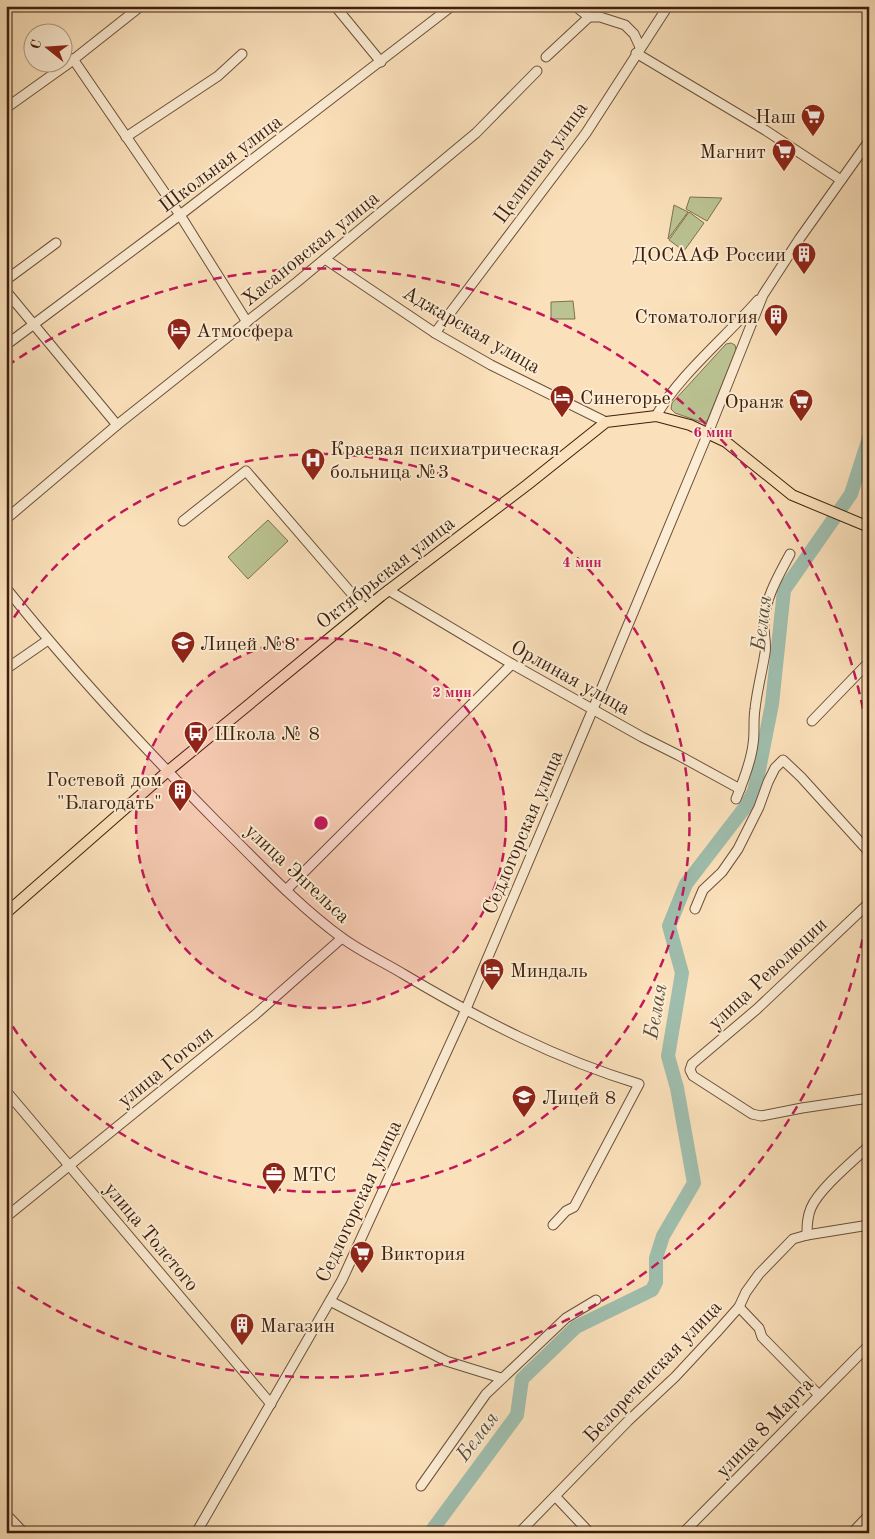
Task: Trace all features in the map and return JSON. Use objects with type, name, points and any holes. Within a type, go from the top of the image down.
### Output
[{"type":"main road","points":[[606,422],[656,416],[690,425],[735,448],[792,495],[864,524]]},
{"type":"main road","name":"Октябрьская улица","points":[[8,909],[168,771],[388,590],[527,485],[606,422]]},
{"type":"street","points":[[6,108],[73,60],[141,6]]},
{"type":"street","points":[[335,6],[381,62]]},
{"type":"street","name":"Школьная улица","points":[[6,345],[180,215],[452,6]]},
{"type":"street","points":[[575,6],[589,16],[600,17],[626,25],[634,34],[638,50],[841,180]]},
{"type":"street","name":"Целинная улица","points":[[435,333],[586,133],[668,6]]},
{"type":"street","points":[[546,57],[589,16]]},
{"type":"street","points":[[126,137],[218,76],[242,54]]},
{"type":"street","points":[[73,60],[180,215],[247,322]]},
{"type":"street","name":"Хасановская улица","points":[[6,519],[117,425],[325,259],[476,132],[537,72]]},
{"type":"street","name":"Седлогорская улица","points":[[196,1533],[342,1280],[466,1010],[593,710],[763,295],[869,141]]},
{"type":"street","points":[[6,280],[56,243]]},
{"type":"street","name":"Аджарская улица","points":[[325,259],[435,333],[491,365],[606,422]]},
{"type":"street","points":[[6,291],[117,425]]},
{"type":"street","points":[[656,416],[671,392],[763,295]]},
{"type":"street","points":[[183,521],[246,471],[365,609]]},
{"type":"street","points":[[736,799],[751,757],[754,742],[754,711],[766,652],[763,623],[766,609],[772,589],[790,554]]},
{"type":"street","name":"улица Энгельса","points":[[6,588],[48,640],[168,771],[286,890],[342,938],[466,1010],[574,1062],[639,1084],[574,1207],[566,1211],[553,1225]]},
{"type":"street","name":"Орлиная улица","points":[[388,590],[593,710],[740,789]]},
{"type":"street","points":[[6,669],[48,640]]},
{"type":"street","points":[[812,721],[869,662]]},
{"type":"street","points":[[286,890],[512,664]]},
{"type":"street","points":[[695,909],[703,890],[722,872],[738,849],[759,807],[768,782],[783,760],[801,777],[869,852]]},
{"type":"street","name":"улица Революции","points":[[869,903],[757,1009],[692,1064],[690,1070],[693,1076],[752,1114],[761,1116],[869,1098]]},
{"type":"street","name":"улица Гоголя","points":[[6,1216],[256,1014],[342,938]]},
{"type":"street","name":"улица Толстого","points":[[6,1092],[271,1404]]},
{"type":"street","points":[[807,1235],[807,1222],[811,1208],[822,1192],[869,1146]]},
{"type":"street","name":"Белореченская улица","points":[[519,1533],[628,1421],[675,1377],[739,1307],[746,1292],[792,1239],[869,1225]]},
{"type":"street","points":[[421,1486],[486,1394],[566,1318],[596,1300]]},
{"type":"street","points":[[330,1301],[446,1361],[502,1378]]},
{"type":"street","points":[[739,1307],[759,1328],[762,1337],[819,1395]]},
{"type":"street","name":"улица 8 Марта","points":[[683,1533],[869,1345]]},
{"type":"street","points":[[555,1496],[590,1533]]},
{"type":"street","points":[[6,1514],[24,1533]]},
{"type":"street","points":[[852,1533],[869,1515]]},
{"type":"green space","points":[[690,197],[722,198],[707,221],[686,209]]},
{"type":"green space","points":[[674,205],[688,212],[668,239]]},
{"type":"green space","points":[[689,212],[704,223],[684,251],[669,240]]},
{"type":"green space","points":[[573,301],[575,319],[551,319],[551,302]]},
{"type":"green space","points":[[731,343],[735,345],[736,350],[706,422],[675,413],[671,409],[672,403],[726,344]]},
{"type":"green space","points":[[268,520],[288,541],[248,579],[228,557]]},
{"type":"waterway","name":"Белая","points":[[430,1533],[517,1415],[522,1379],[576,1327],[652,1290],[656,1282],[656,1258],[663,1236],[694,1183],[677,1088],[668,1056],[682,973],[669,926],[686,884],[746,806],[754,791],[772,704],[784,590],[851,494],[869,438]]},
{"type":"place","name":"Наш","points":[[813,137]]},
{"type":"place","name":"Магнит","points":[[784,172]]},
{"type":"place","name":"ДОСААФ России","points":[[804,275]]},
{"type":"place","name":"Стоматология","points":[[776,337]]},
{"type":"place","name":"Атмосфера","points":[[179,351]]},
{"type":"place","name":"Синегорье","points":[[562,418]]},
{"type":"place","name":"Оранж","points":[[801,422]]},
{"type":"place","name":"Краевая психиатрическая больница №3","points":[[313,481]]},
{"type":"place","name":"Лицей №8","points":[[183,664]]},
{"type":"place","name":"Школа № 8","points":[[196,754]]},
{"type":"place","name":"Гостевой дом \"Благодать\"","points":[[180,812]]},
{"type":"place","name":"Миндаль","points":[[492,991]]},
{"type":"place","name":"Лицей 8","points":[[524,1118]]},
{"type":"place","name":"МТС","points":[[274,1195]]},
{"type":"place","name":"Виктория","points":[[362,1274]]},
{"type":"place","name":"Магазин","points":[[242,1346]]}]
